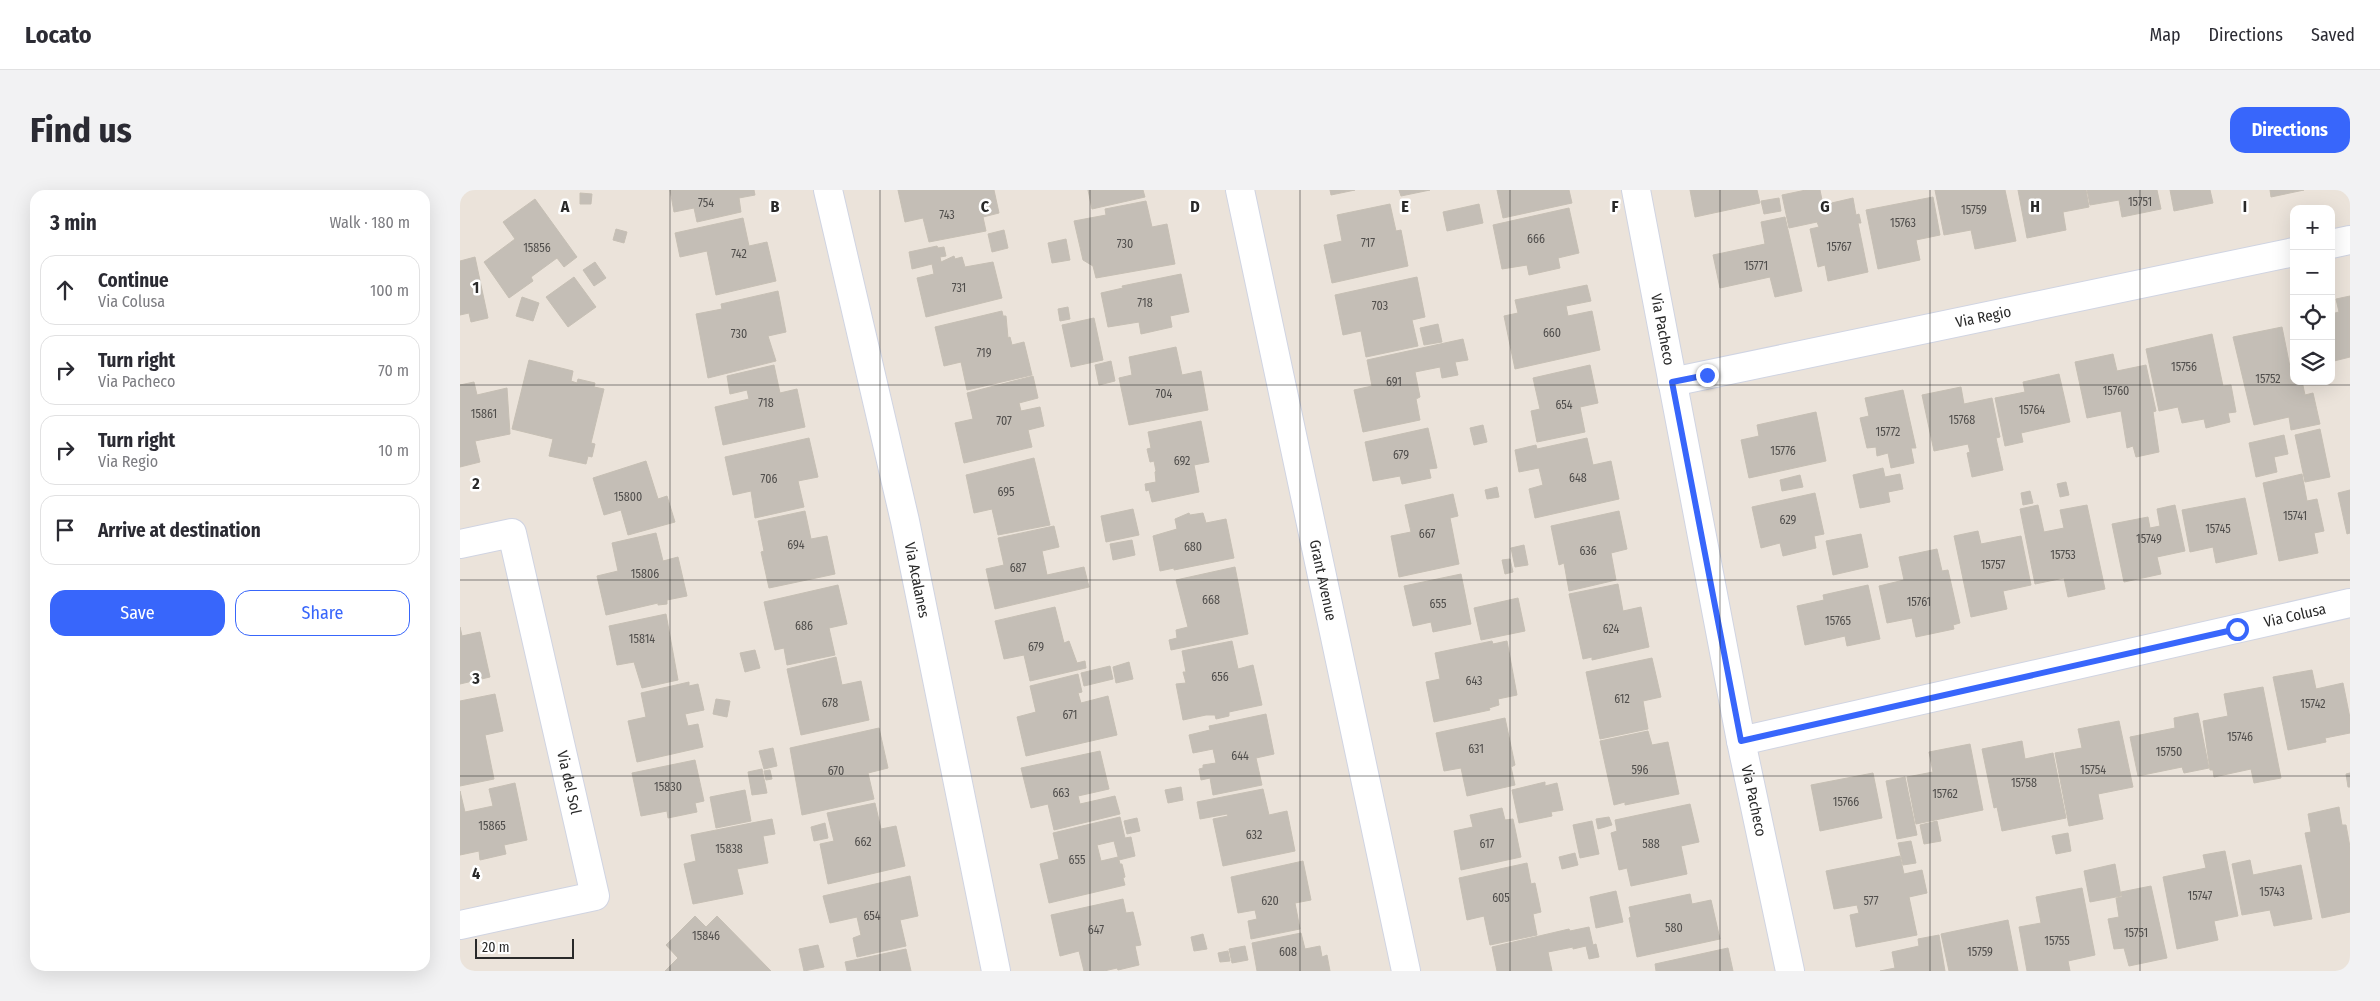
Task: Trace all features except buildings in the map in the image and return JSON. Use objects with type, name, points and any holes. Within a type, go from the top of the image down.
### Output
[{"type":"street","name":"Via Acalanes","points":[[828,190],[905,521],[996,971]]},
{"type":"street","name":"Grant Avenue","points":[[1240,190],[1406,971]]},
{"type":"street","name":"Via Pacheco","points":[[1636,190],[1741,741],[1790,971]]},
{"type":"street","points":[[2335,243],[2350,240]]},
{"type":"street","name":"Via Regio","points":[[1672,382],[2290,253]]},
{"type":"street","name":"Via del Sol","points":[[460,544],[512,532],[595,896],[460,925]]},
{"type":"street","name":"Via Colusa","points":[[1741,741],[2350,603]]},
{"type":"route","points":[[1707,375],[1672,382],[1741,741],[2237,629]]}]
